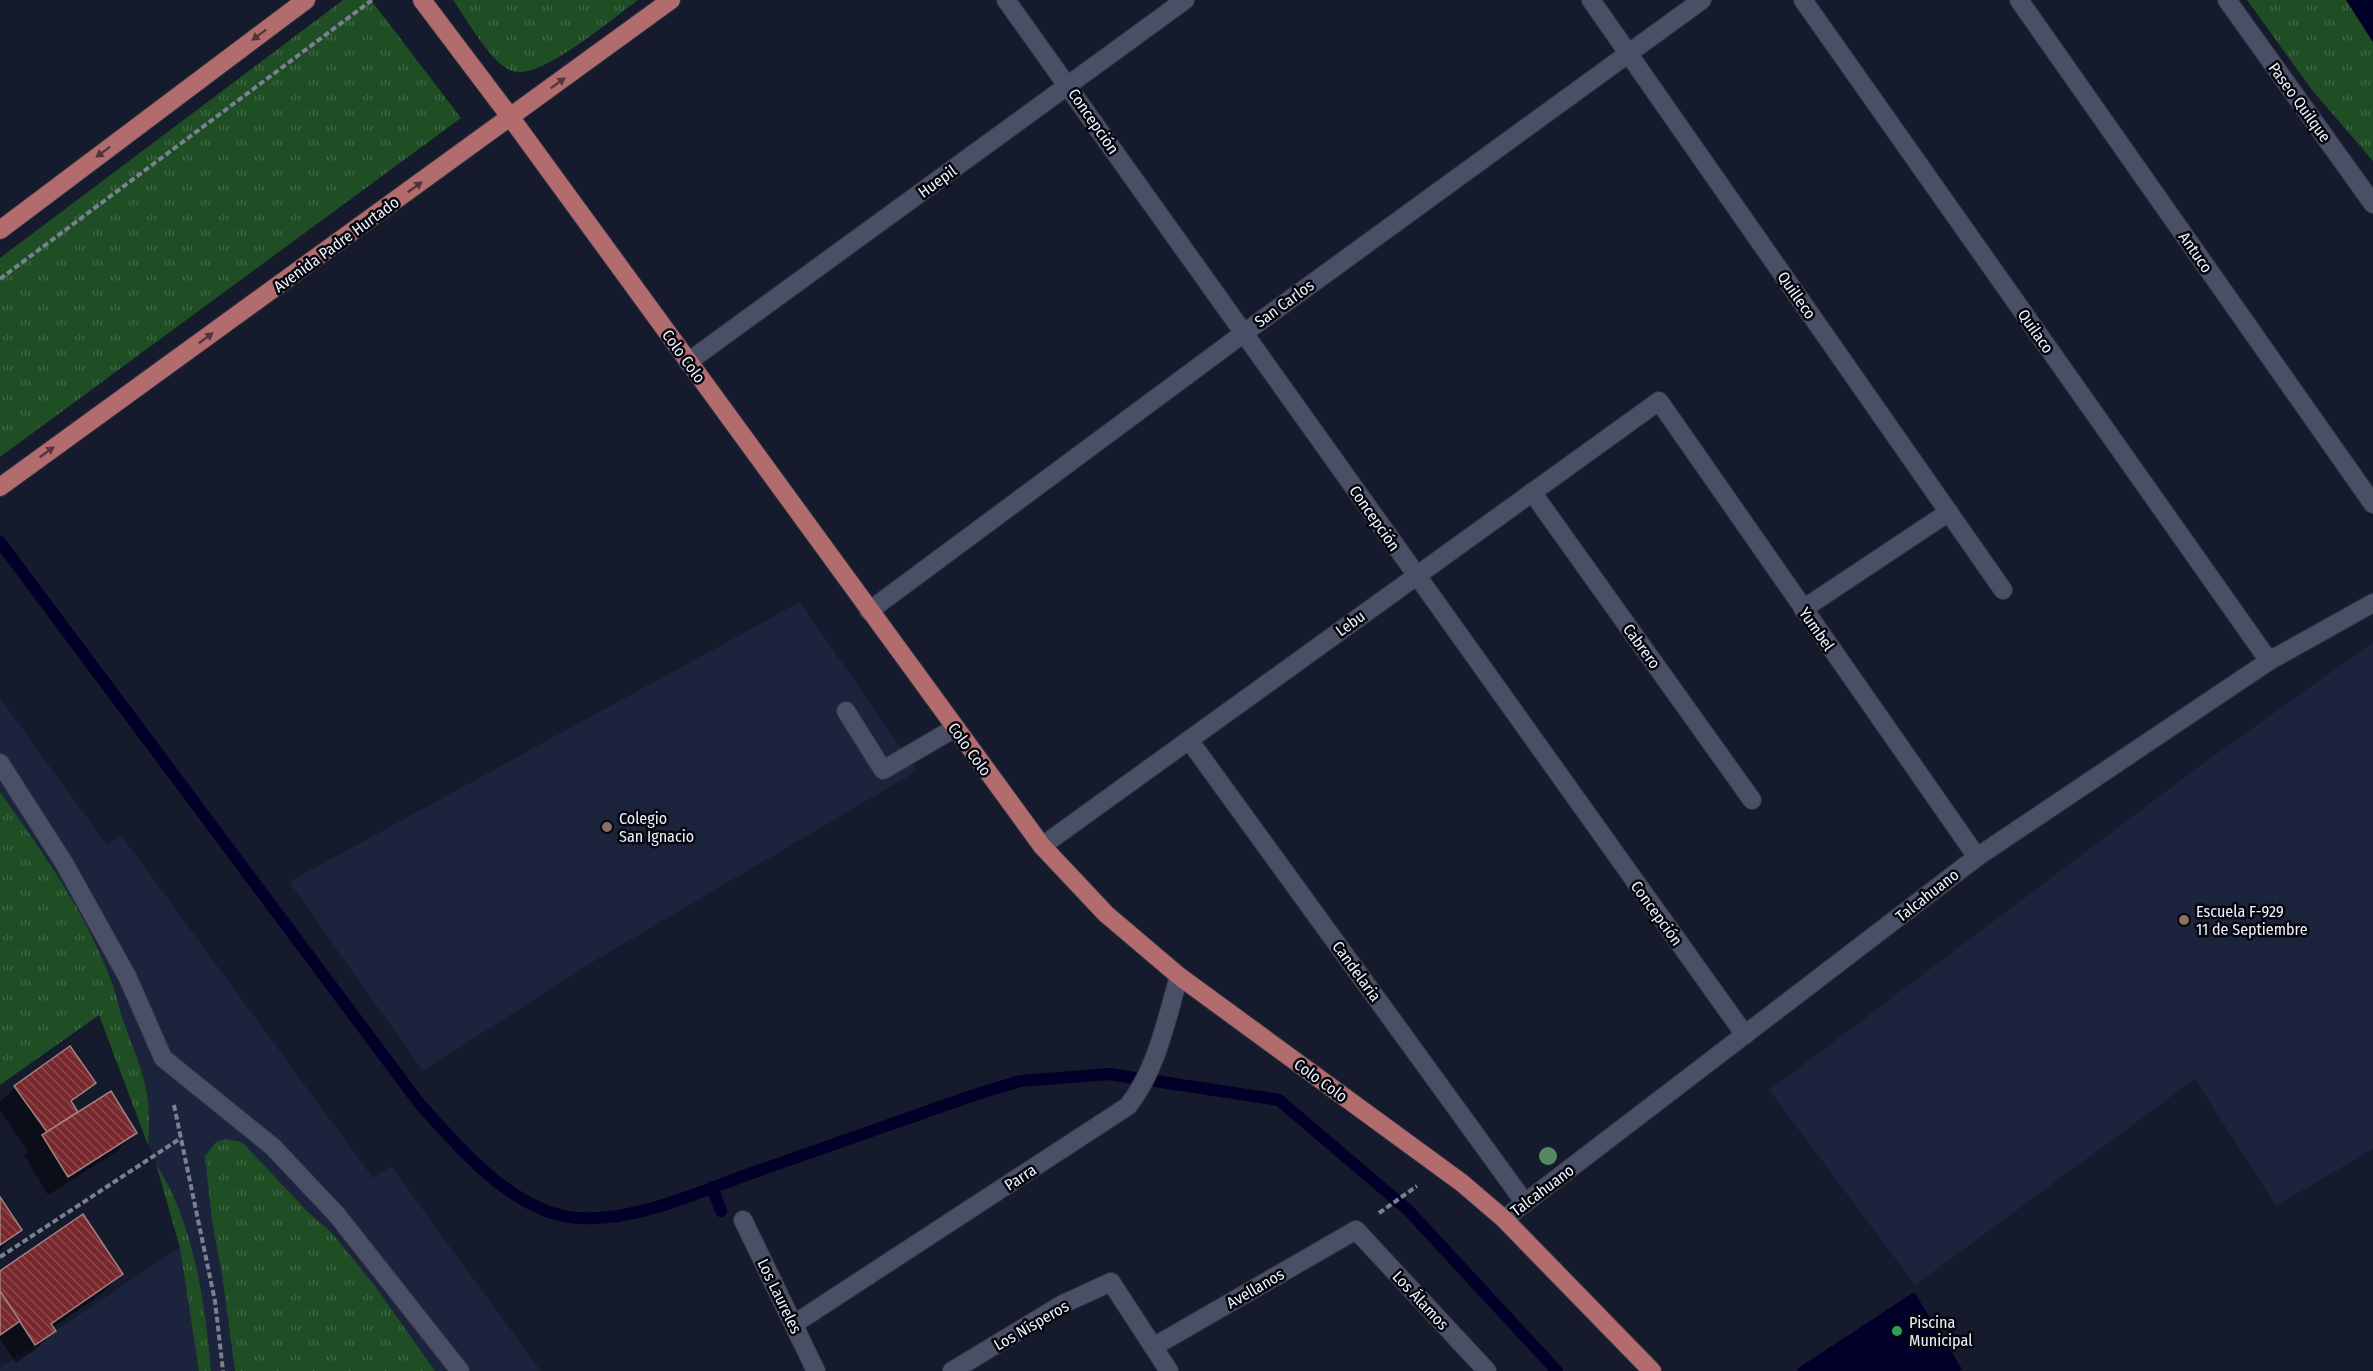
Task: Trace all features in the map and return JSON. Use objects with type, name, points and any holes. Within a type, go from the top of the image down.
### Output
[{"type":"main road","points":[[0,230],[306,0]]},
{"type":"main road","name":"Colo Colo","points":[[422,0],[511,118],[1042,846],[1107,914],[1179,976],[1462,1183],[1504,1219],[1652,1371]]},
{"type":"main road","name":"Avenida Padre Hurtado","points":[[0,486],[511,118],[670,0]]},
{"type":"street","name":"Concepción","points":[[1006,0],[1744,1035]]},
{"type":"street","name":"Huepil","points":[[688,362],[1185,0]]},
{"type":"street","name":"Quilleco","points":[[1591,0],[2003,590]]},
{"type":"street","name":"San Carlos","points":[[869,611],[1244,333],[1702,0]]},
{"type":"street","name":"Quilaco","points":[[1803,0],[2269,661]]},
{"type":"street","name":"Antuco","points":[[2019,0],[2373,504]]},
{"type":"street","name":"Paseo Quilque","points":[[2227,0],[2373,204]]},
{"type":"street","name":"Lebu","points":[[1042,846],[1659,401]]},
{"type":"street","name":"Yumbel","points":[[1659,401],[1977,856]]},
{"type":"street","name":"Cabrero","points":[[1532,492],[1752,800]]},
{"type":"street","points":[[1803,609],[1949,512]]},
{"type":"street","name":"Talcahuano","points":[[1504,1219],[1977,856],[2269,661],[2373,603]]},
{"type":"street","points":[[846,711],[883,770],[955,728]]},
{"type":"street","name":"Candelaria","points":[[1189,740],[1525,1203]]},
{"type":"street","points":[[0,764],[64,863],[128,978],[163,1058],[273,1147],[337,1215],[460,1371]]},
{"type":"street","name":"Parra","points":[[794,1324],[1128,1106],[1140,1092],[1153,1065],[1179,976]]},
{"type":"street","name":"Los Laureles","points":[[744,1220],[816,1371]]},
{"type":"street","name":"Avellanos","points":[[1153,1347],[1356,1230]]},
{"type":"street","name":"Los Álamos","points":[[1356,1230],[1487,1371]]},
{"type":"street","name":"Los Nísperos","points":[[952,1371],[1063,1304],[1112,1282],[1153,1347]]},
{"type":"street","points":[[1153,1347],[1169,1371]]},
{"type":"path","points":[[0,279],[372,0]]},
{"type":"path","points":[[163,1058],[182,1138],[215,1301],[223,1371]]},
{"type":"path","points":[[0,1257],[182,1138]]},
{"type":"path","points":[[1373,1217],[1406,1194]]},
{"type":"shaded area","points":[[2346,0],[2373,0],[2373,42]]},
{"type":"shaded area","name":"Colegio San Ignacio","points":[[800,602],[917,771],[591,963],[423,1071],[289,882]]},
{"type":"shaded area","name":"Escuela F-929 11 de Septiembre","points":[[2373,642],[2373,1149],[2276,1206],[2195,1079],[1915,1285],[1769,1090],[2205,762]]},
{"type":"shaded area","points":[[0,698],[107,845],[121,835],[373,1178],[391,1166],[541,1371],[0,1371],[0,1368],[180,1247],[156,1164],[99,1015],[0,863]]},
{"type":"shaded area","name":"Piscina Municipal","points":[[1914,1292],[1962,1369],[1959,1371],[1798,1371],[1797,1369]]},
{"type":"green space","points":[[343,0],[371,0],[461,118],[0,457],[0,258]]},
{"type":"green space","points":[[453,0],[638,0],[557,58],[524,72],[512,71],[496,59],[479,40]]},
{"type":"green space","points":[[2247,0],[2346,0],[2373,42],[2373,161],[2312,90]]},
{"type":"green space","points":[[0,792],[63,885],[103,960],[144,1079],[149,1108],[148,1145],[99,1015],[0,1085]]},
{"type":"green space","points":[[225,1139],[242,1142],[309,1213],[331,1232],[375,1286],[435,1371],[235,1371],[222,1274],[212,1221],[205,1156],[216,1142]]},
{"type":"green space","points":[[156,1164],[169,1187],[189,1237],[201,1291],[211,1371],[199,1371],[180,1248]]},
{"type":"building","points":[[70,1046],[96,1083],[71,1101],[78,1112],[47,1132],[14,1086]]},
{"type":"building","points":[[111,1091],[137,1133],[68,1177],[42,1135]]},
{"type":"building","points":[[0,1197],[22,1230],[0,1245]]},
{"type":"building","points":[[83,1214],[123,1274],[51,1324],[56,1331],[35,1345],[0,1291],[0,1271]]},
{"type":"building","points":[[0,1291],[20,1321],[0,1335]]},
{"type":"waterway","points":[[0,542],[419,1103],[489,1175],[509,1191],[531,1204],[553,1213],[577,1218],[599,1218],[644,1211],[1020,1081],[1109,1074],[1279,1100],[1408,1210],[1557,1371]]},
{"type":"waterway","points":[[712,1187],[721,1211]]},
{"type":"place","name":"Colegio San Ignacio","points":[[607,827]]},
{"type":"place","name":"Escuela F-929 11 de Septiembre","points":[[2184,920]]},
{"type":"place","name":"Piscina Municipal","points":[[1897,1331]]}]
